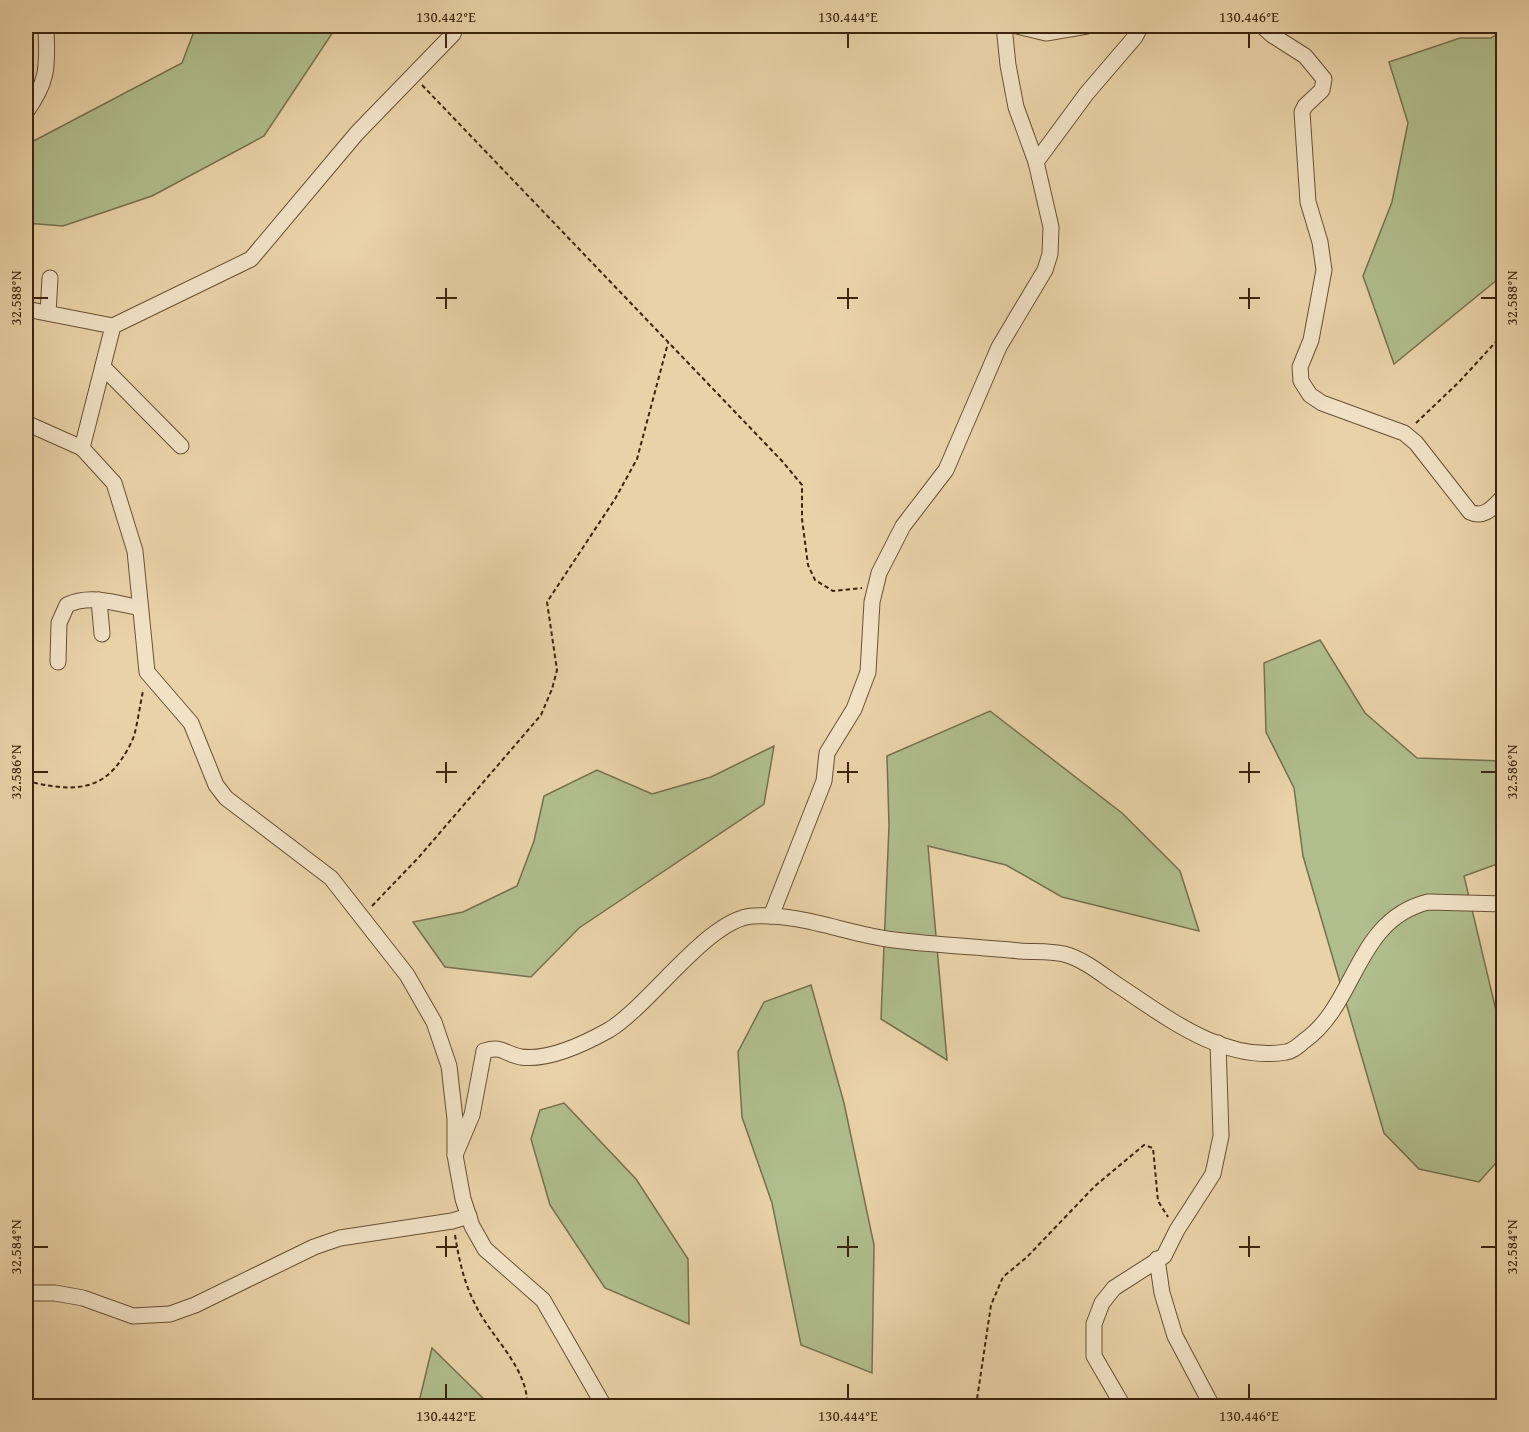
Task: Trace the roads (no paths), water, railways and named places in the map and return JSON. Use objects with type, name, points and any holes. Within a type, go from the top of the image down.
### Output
[{"type":"street","points":[[26,112],[38,96],[47,70],[46,26]]},
{"type":"street","points":[[26,309],[113,326],[251,259],[357,133],[453,34],[456,26]]},
{"type":"street","points":[[771,916],[824,781],[827,753],[854,709],[868,672],[872,602],[879,573],[903,526],[946,470],[999,347],[1045,270],[1050,254],[1051,227],[1036,162],[1016,107],[1008,66],[1004,26]]},
{"type":"street","points":[[1017,26],[1046,33],[1087,26]]},
{"type":"street","points":[[1036,162],[1087,93],[1135,37],[1141,26]]},
{"type":"street","points":[[1262,26],[1305,57],[1324,79],[1322,90],[1305,106],[1302,112],[1308,202],[1320,242],[1324,270],[1311,340],[1300,368],[1300,381],[1310,394],[1322,403],[1404,433],[1416,443],[1470,512],[1484,513],[1503,496]]},
{"type":"street","points":[[48,313],[50,278]]},
{"type":"street","points":[[82,448],[113,326]]},
{"type":"street","points":[[103,368],[181,446]]},
{"type":"street","points":[[26,423],[82,448],[114,483],[135,551],[147,672],[191,723],[216,785],[226,798],[331,878],[407,975],[434,1022],[449,1066],[455,1119],[455,1155],[463,1199],[472,1226],[485,1249],[543,1300],[604,1407]]},
{"type":"street","points":[[58,662],[59,623],[67,604],[79,599],[99,600],[140,608]]},
{"type":"street","points":[[99,600],[102,634]]},
{"type":"street","points":[[455,1155],[472,1115],[484,1051],[496,1048],[520,1057],[545,1056],[576,1046],[607,1031],[630,1016],[703,943],[735,920],[750,916],[809,921],[891,939],[1062,954],[1098,972],[1165,1016],[1218,1043],[1236,1050],[1265,1054],[1289,1052],[1317,1032],[1331,1012],[1365,951],[1389,921],[1417,905],[1428,902],[1503,904]]},
{"type":"street","points":[[1123,1407],[1094,1356],[1094,1324],[1102,1303],[1114,1288],[1164,1256],[1177,1230],[1213,1174],[1221,1136],[1218,1043]]},
{"type":"street","points":[[26,1293],[55,1293],[83,1298],[132,1316],[170,1314],[195,1305],[314,1247],[340,1238],[452,1221],[469,1216]]},
{"type":"street","points":[[1157,1259],[1162,1293],[1175,1336],[1212,1407]]}]
